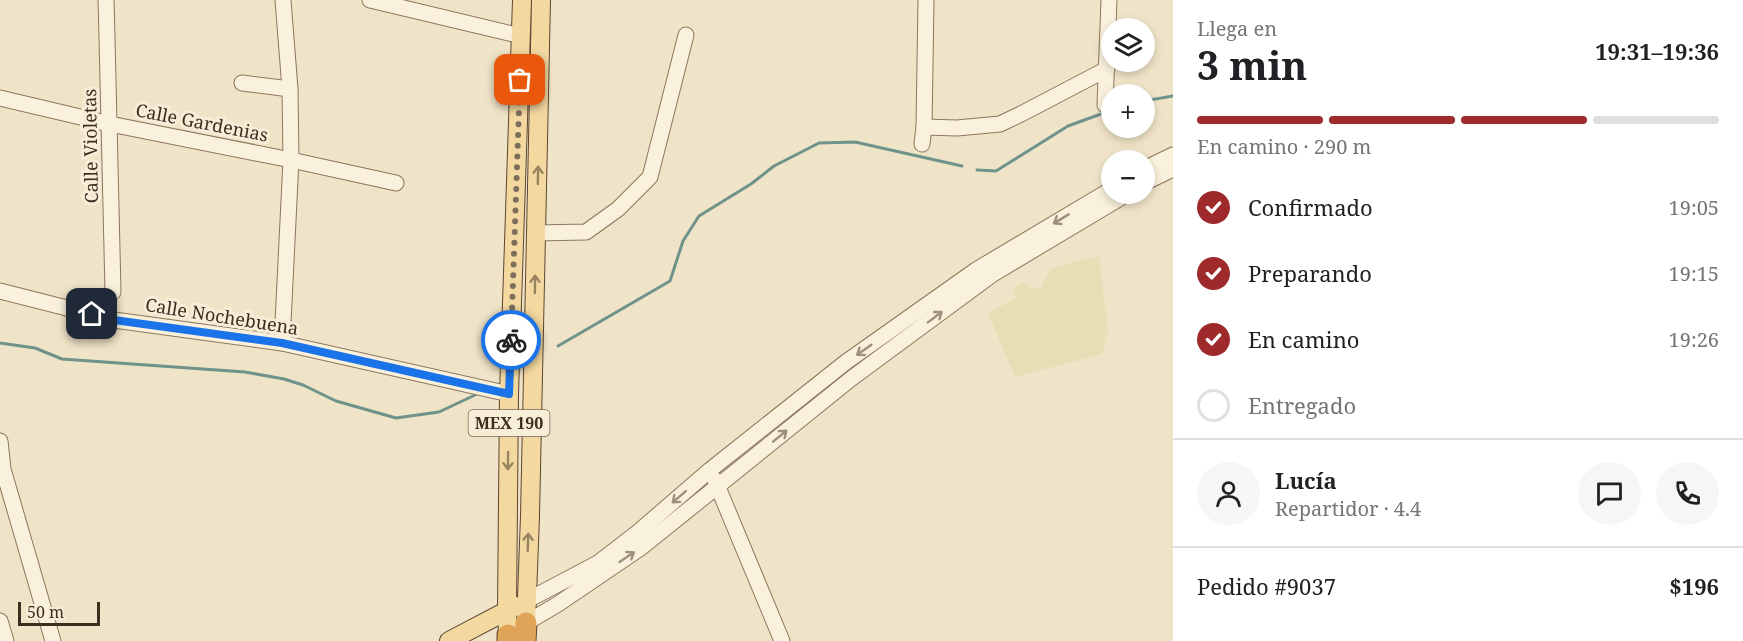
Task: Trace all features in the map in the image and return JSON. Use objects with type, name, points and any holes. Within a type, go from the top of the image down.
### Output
[{"type":"main road","name":"MEX 190","points":[[513,636],[507,611],[509,394],[522,0]]},
{"type":"main road","name":"MEX 190","points":[[513,636],[526,600],[541,0]]},
{"type":"main road","points":[[449,641],[526,600]]},
{"type":"street","name":"Calle Violetas","points":[[106,0],[113,292]]},
{"type":"street","points":[[282,343],[291,160],[290,89],[283,0]]},
{"type":"street","points":[[369,0],[521,36]]},
{"type":"street","points":[[922,144],[926,0]]},
{"type":"street","points":[[1108,18],[1109,0]]},
{"type":"street","points":[[536,233],[586,232],[618,209],[650,177],[686,35]]},
{"type":"street","points":[[924,127],[957,128],[1000,124],[1101,72]]},
{"type":"street","points":[[242,83],[290,89]]},
{"type":"street","name":"Calle Gardenias","points":[[0,98],[110,124],[396,183]]},
{"type":"street","points":[[1155,164],[1173,155]]},
{"type":"street","points":[[1155,178],[1173,169]]},
{"type":"street","points":[[513,636],[710,470],[846,362],[976,270],[1101,196]]},
{"type":"street","points":[[526,600],[576,583],[642,547],[852,378],[993,274],[1110,204]]},
{"type":"street","name":"Calle Nochebuena","points":[[0,291],[114,320],[282,343],[509,394]]},
{"type":"street","points":[[0,441],[3,469],[52,641]]},
{"type":"street","points":[[710,470],[719,486],[782,641]]},
{"type":"street","points":[[0,621],[6,641]]},
{"type":"shaded area","points":[[1099,256],[1108,330],[1102,354],[1015,377],[988,313],[1018,297],[1012,291],[1022,282],[1031,288],[1041,288],[1051,268]]},
{"type":"waterway","points":[[1155,99],[1173,96]]},
{"type":"waterway","points":[[977,170],[996,171],[1068,126],[1101,114]]},
{"type":"waterway","points":[[558,346],[670,281],[683,241],[699,216],[751,184],[774,166],[819,143],[855,142],[962,166]]},
{"type":"waterway","points":[[0,343],[35,348],[62,359],[245,372],[284,379],[303,385],[336,401],[396,418],[439,412],[475,395]]},
{"type":"way so far","points":[[511,340],[520,80]]},
{"type":"route","points":[[92,314],[114,320],[282,343],[509,394],[511,340]]}]
